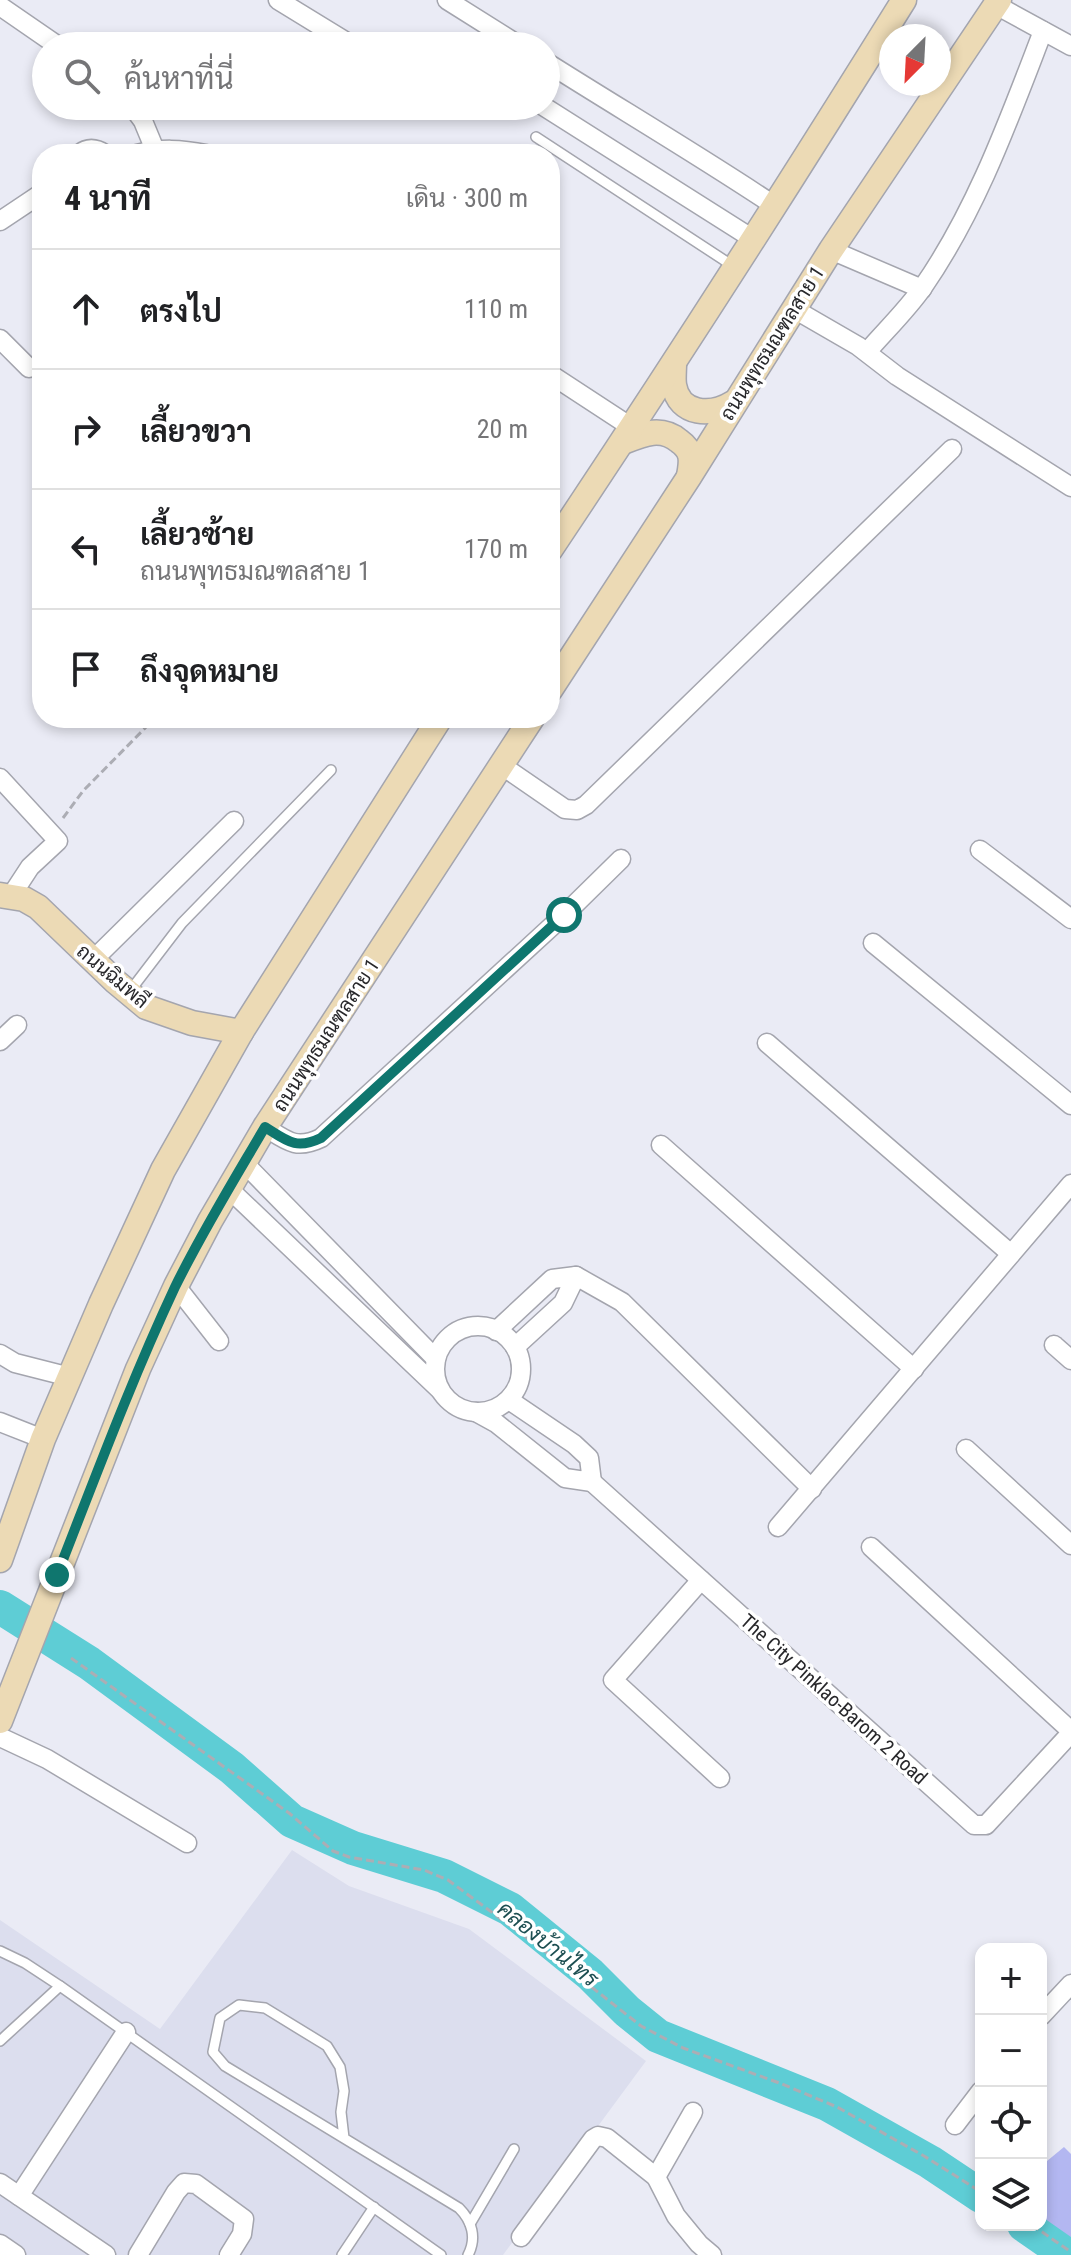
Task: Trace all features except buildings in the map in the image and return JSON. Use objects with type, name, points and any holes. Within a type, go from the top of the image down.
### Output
[{"type":"main road","points":[[560,535],[674,364],[904,0]]},
{"type":"main road","name":"ถนนพุทธมณฑลสาย 1","points":[[560,675],[689,477],[831,250],[998,3]]},
{"type":"main road","points":[[674,364],[674,387],[688,406],[710,413],[721,411],[733,403]]},
{"type":"main road","points":[[627,434],[659,431],[671,434],[689,450],[692,459],[689,477]]},
{"type":"main road","points":[[2,1554],[43,1439],[163,1170],[241,1032],[434,728]]},
{"type":"main road","name":"ถนนพุทธมณฑลสาย 1","points":[[1,1724],[138,1369],[176,1286],[228,1188],[265,1127],[525,728]]},
{"type":"main road","name":"ถนนฉิมพลี","points":[[6,896],[24,899],[38,907],[92,961],[146,1007],[215,1029],[241,1032]]},
{"type":"street","points":[[278,0],[330,32]]},
{"type":"street","points":[[447,0],[498,32]]},
{"type":"street","points":[[998,3],[1071,46]]},
{"type":"street","points":[[0,6],[38,32]]},
{"type":"street","points":[[867,352],[922,289],[954,235],[997,151],[1043,31]]},
{"type":"street","points":[[560,71],[775,206]]},
{"type":"street","points":[[560,117],[753,239]]},
{"type":"street","points":[[142,120],[145,144]]},
{"type":"street","points":[[0,221],[32,200]]},
{"type":"street","points":[[831,250],[922,289]]},
{"type":"street","points":[[794,309],[867,352],[897,376],[1071,487]]},
{"type":"street","points":[[0,339],[29,368]]},
{"type":"street","points":[[560,382],[627,434]]},
{"type":"street","points":[[501,765],[565,809],[577,810],[586,805],[952,449]]},
{"type":"street","points":[[0,778],[58,841],[30,867],[6,896]]},
{"type":"street","points":[[92,961],[234,821]]},
{"type":"street","points":[[980,850],[1071,919]]},
{"type":"street","points":[[265,1127],[296,1144],[306,1145],[321,1138],[621,859]]},
{"type":"street","points":[[873,943],[1071,1105]]},
{"type":"street","points":[[0,1041],[17,1025]]},
{"type":"street","points":[[767,1043],[1011,1254]]},
{"type":"street","points":[[661,1145],[914,1369]]},
{"type":"street","points":[[244,1163],[436,1359]]},
{"type":"street","points":[[778,1527],[1071,1184]]},
{"type":"street","points":[[228,1188],[455,1406],[476,1412],[496,1423],[565,1478],[592,1482],[589,1458],[574,1444],[509,1400]]},
{"type":"street","points":[[496,1331],[552,1279],[576,1276],[622,1302],[812,1489]]},
{"type":"street","points":[[515,1347],[563,1303],[576,1276]]},
{"type":"street","points":[[176,1286],[219,1341]]},
{"type":"street","points":[[440,1390],[436,1380],[436,1359],[441,1346],[451,1335],[478,1326],[505,1336],[515,1347],[520,1361],[517,1388],[509,1400],[499,1407],[476,1412]]},
{"type":"street","points":[[1054,1345],[1071,1360]]},
{"type":"street","points":[[0,1354],[15,1363],[70,1377]]},
{"type":"street","points":[[0,1422],[43,1439]]},
{"type":"street","points":[[966,1449],[1071,1545]]},
{"type":"street","name":"The City Pinklao-Barom 2 Road","points":[[592,1482],[974,1825],[986,1825],[1071,1732]]},
{"type":"street","points":[[871,1547],[1071,1732]]},
{"type":"street","points":[[701,1580],[613,1680],[720,1778]]},
{"type":"street","points":[[1,1724],[47,1759],[187,1843]]},
{"type":"street","points":[[1042,2015],[1071,1984]]},
{"type":"street","points":[[19,2196],[126,2032]]},
{"type":"street","points":[[955,2125],[975,2099]]},
{"type":"street","points":[[656,2177],[693,2112]]},
{"type":"street","points":[[521,2237],[598,2136],[607,2138],[656,2177],[676,2216],[712,2255]]},
{"type":"street","points":[[0,2183],[106,2255]]},
{"type":"street","points":[[138,2255],[184,2183],[196,2184],[244,2219],[242,2234],[229,2255]]},
{"type":"street","points":[[0,2244],[16,2255]]},
{"type":"lane","points":[[536,137],[547,144]]},
{"type":"lane","points":[[560,153],[736,267]]},
{"type":"lane","points":[[128,993],[182,923],[331,770]]},
{"type":"lane","points":[[0,1951],[60,1986],[441,2255]]},
{"type":"lane","points":[[0,2041],[60,1986]]},
{"type":"lane","points":[[344,2138],[341,2112],[344,2091],[340,2067],[327,2046],[265,2008],[239,2005],[220,2018],[213,2052],[225,2066],[459,2208],[466,2215],[474,2239],[468,2255]]},
{"type":"lane","points":[[470,2224],[514,2149]]},
{"type":"lane","points":[[342,2255],[374,2207]]},
{"type":"path","points":[[58,841],[61,821],[83,791],[145,728]]},
{"type":"path","points":[[71,1658],[289,1813],[333,1851],[349,1857],[424,1870],[448,1880],[641,2026],[683,2048],[837,2107],[975,2188]]},
{"type":"path","points":[[1041,2231],[1071,2252]]},
{"type":"shaded area","points":[[292,1850],[349,1886],[469,1929],[646,2061],[503,2255],[0,2255],[0,1920],[160,2029]]},
{"type":"shaded area","points":[[1064,2147],[1071,2154],[1071,2242],[1047,2225],[1047,2161]]},
{"type":"waterway","name":"คลองบ้านไทร","points":[[0,1607],[89,1663],[232,1768],[292,1821],[353,1848],[444,1876],[510,1909],[590,1974],[627,2011],[658,2036],[827,2104],[930,2162],[975,2192]]},
{"type":"waterway","name":"คลองบ้านไทร","points":[[1033,2231],[1067,2255]]},
{"type":"route","points":[[57,1575],[138,1369],[176,1286],[228,1188],[265,1127],[296,1144],[306,1145],[321,1138],[564,915]]}]
